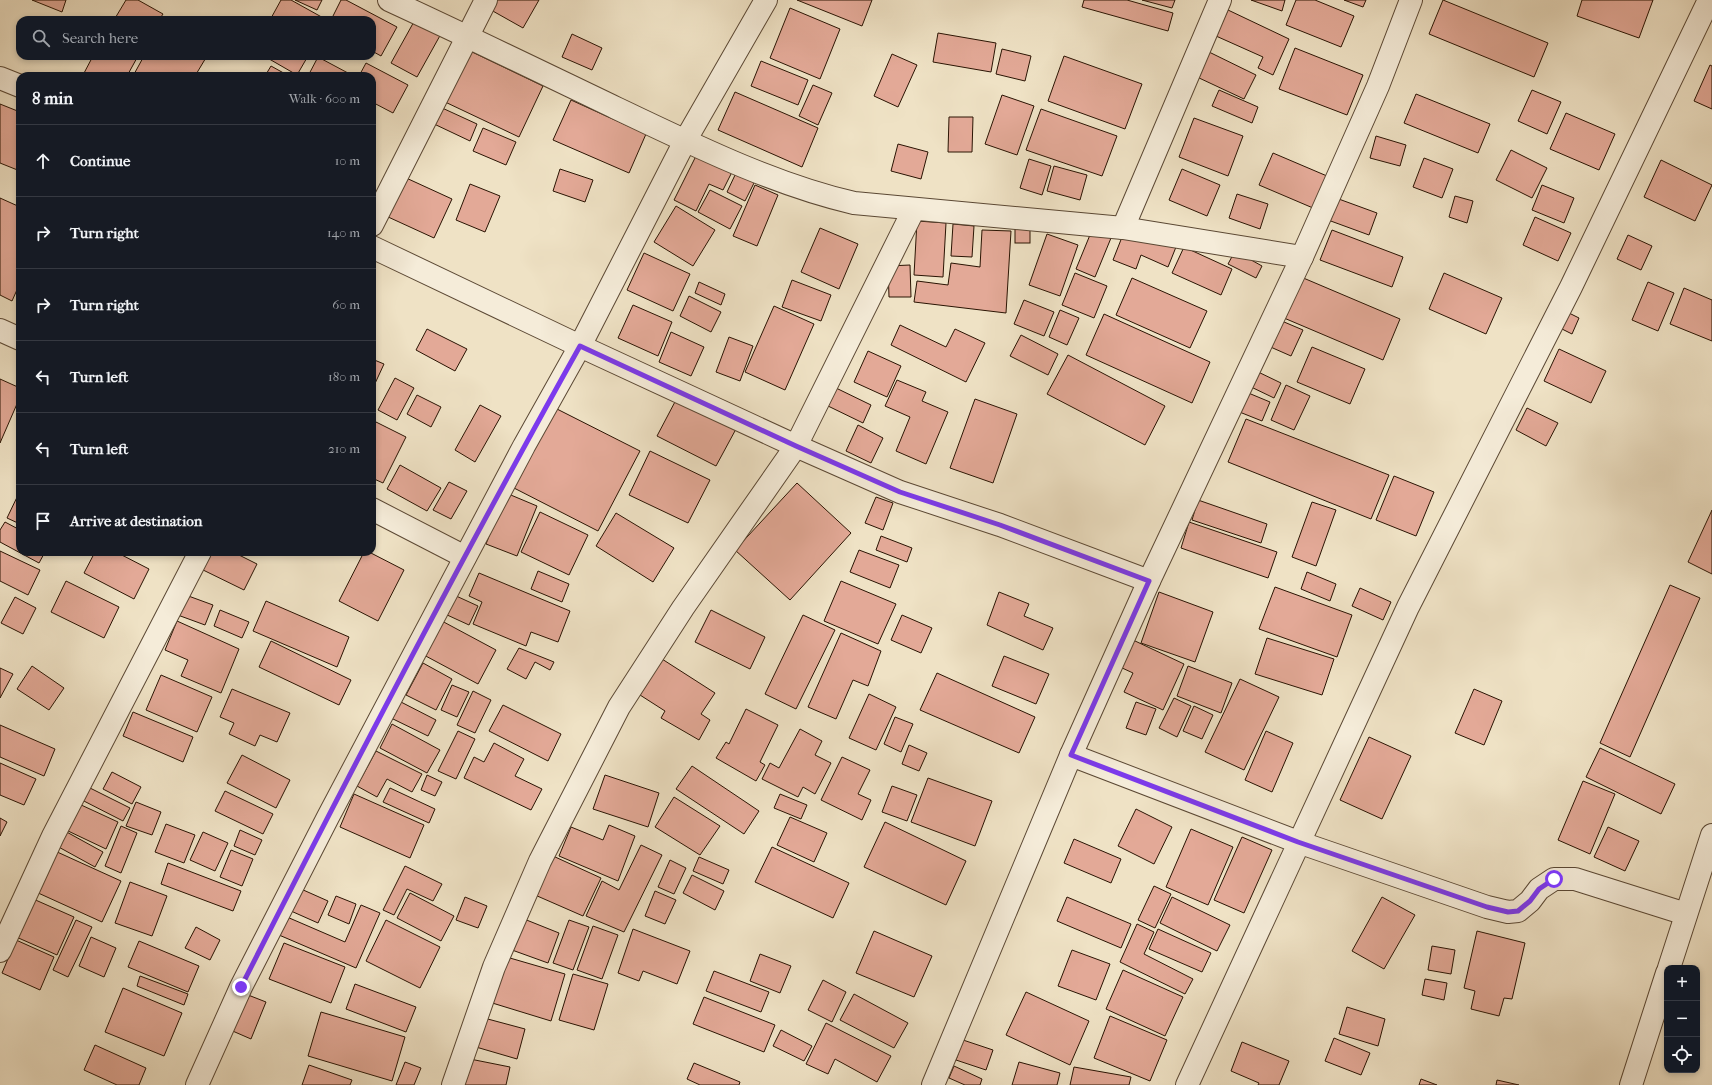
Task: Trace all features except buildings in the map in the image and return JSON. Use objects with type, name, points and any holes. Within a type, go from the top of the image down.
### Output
[{"type":"street","points":[[390,0],[685,141],[799,188],[825,197],[854,203],[1123,228],[1302,257]]},
{"type":"street","points":[[376,217],[486,0]]},
{"type":"street","points":[[197,1085],[259,952],[328,817],[465,557],[580,346],[685,141],[766,0]]},
{"type":"street","points":[[1123,228],[1220,0]]},
{"type":"street","points":[[933,1085],[1071,755],[1149,581],[1302,257],[1378,86],[1411,0]]},
{"type":"street","points":[[1186,1085],[1408,607],[1574,280],[1709,0]]},
{"type":"street","points":[[0,78],[16,84]]},
{"type":"street","points":[[453,1085],[494,967],[537,868],[619,707],[683,608],[796,446],[914,209]]},
{"type":"street","points":[[376,249],[580,346],[796,446],[900,492],[1000,525],[1149,581]]},
{"type":"street","points":[[0,330],[16,336]]},
{"type":"street","points":[[376,511],[465,557]]},
{"type":"street","points":[[0,951],[53,836],[198,556]]},
{"type":"street","points":[[1071,755],[1298,842],[1487,907],[1508,912],[1518,911],[1530,901],[1539,889],[1554,879],[1574,879],[1686,914]]},
{"type":"street","points":[[1670,965],[1712,836]]},
{"type":"street","points":[[1631,1085],[1664,982]]},
{"type":"route","points":[[241,987],[328,817],[465,557],[524,446],[580,346],[796,446],[900,492],[1000,525],[1149,581],[1071,755],[1298,842],[1487,907],[1508,912],[1518,911],[1530,901],[1539,889],[1554,879]]}]
